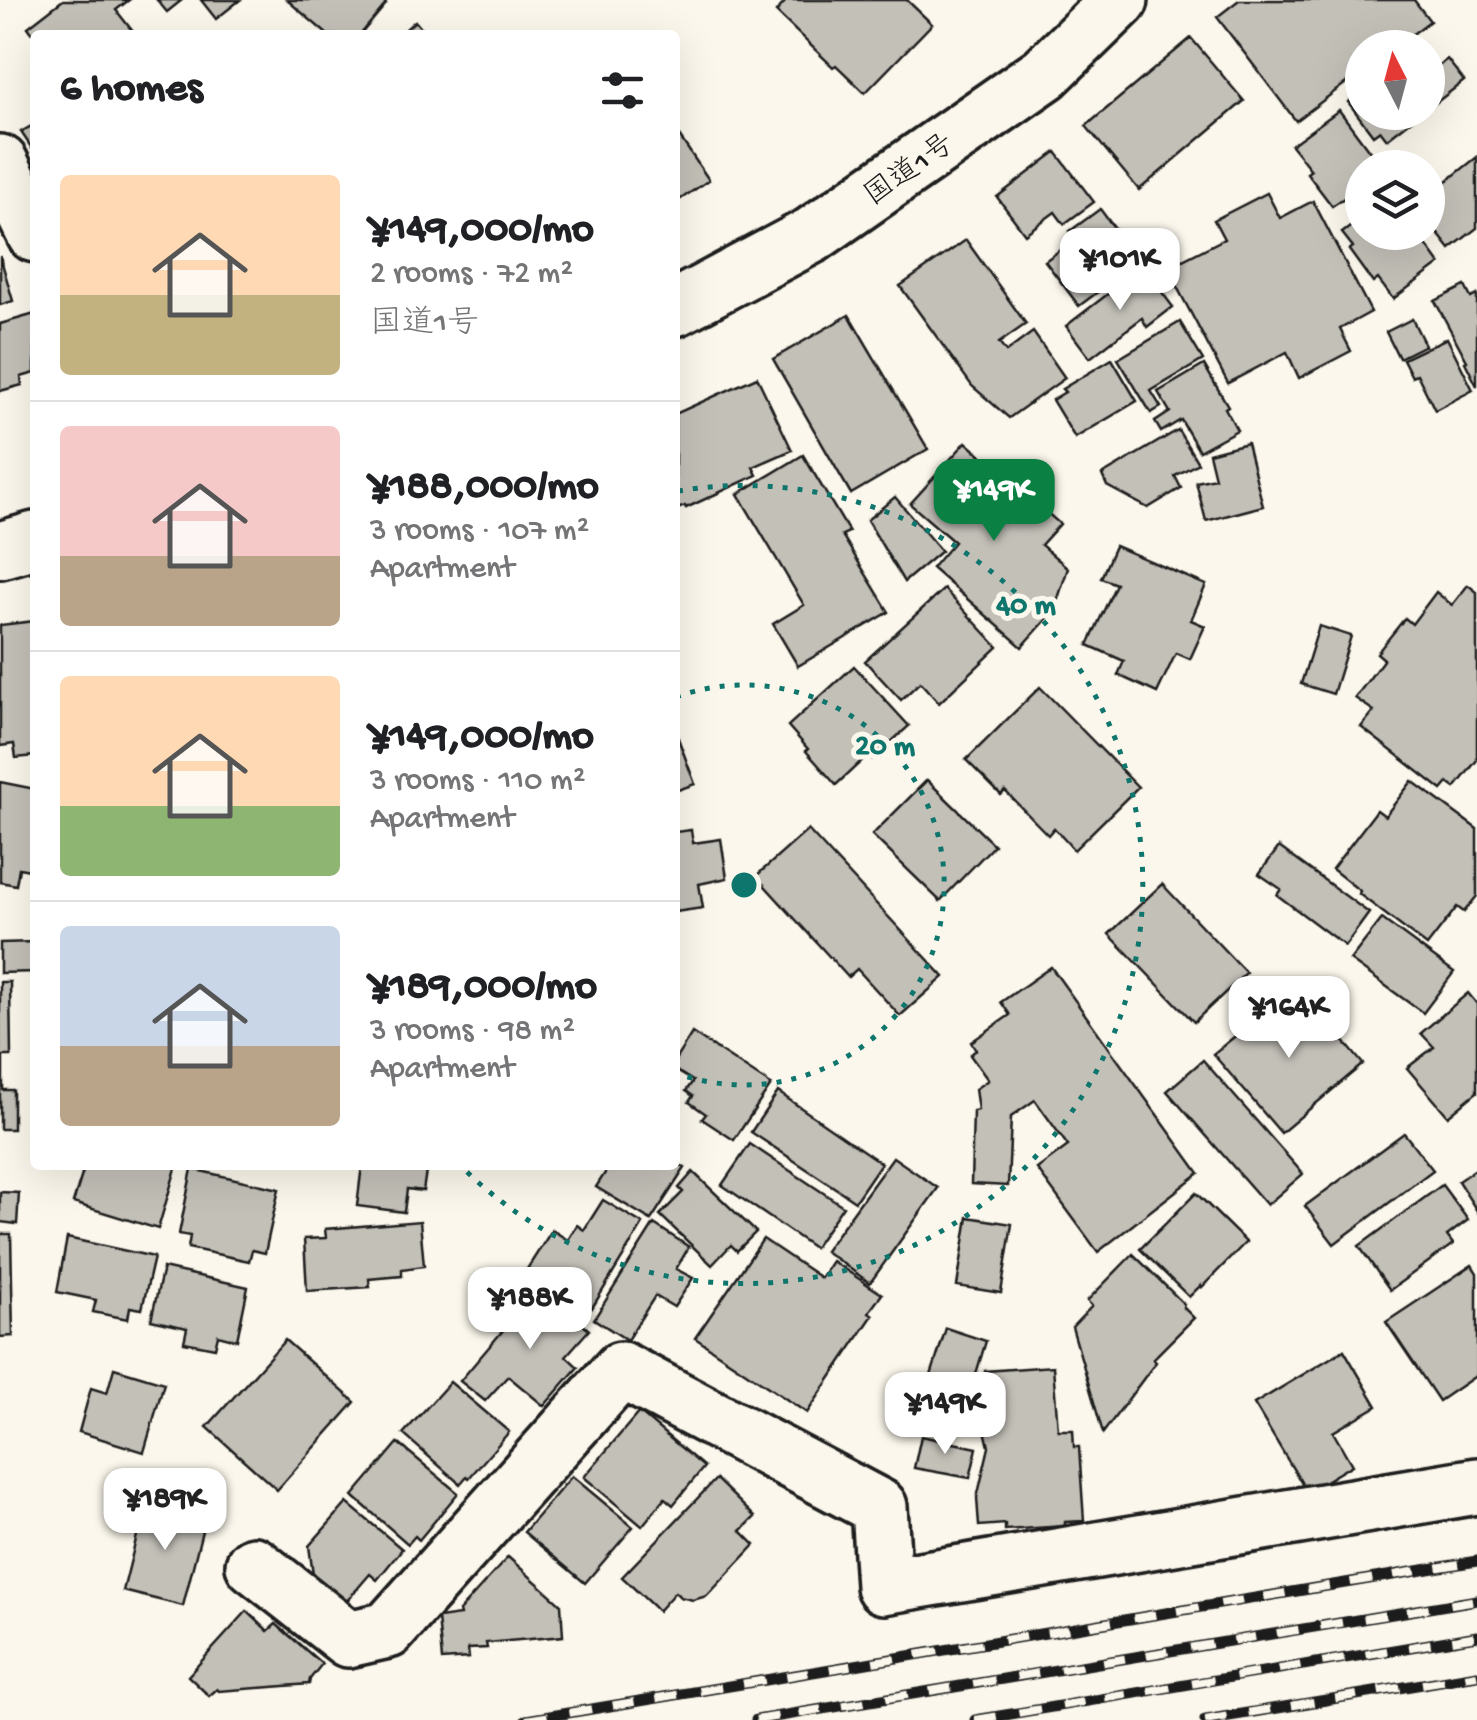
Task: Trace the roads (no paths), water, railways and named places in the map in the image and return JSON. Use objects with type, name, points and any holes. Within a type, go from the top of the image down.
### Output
[{"type":"main road","name":"国道1号","points":[[680,305],[812,235],[1045,73],[1120,0]]},
{"type":"main road","points":[[0,163],[30,224]]},
{"type":"main road","points":[[0,550],[30,541]]},
{"type":"main road","points":[[254,1565],[348,1640],[388,1630],[621,1370],[879,1507],[884,1586],[1477,1486]]},
{"type":"railway","points":[[526,1720],[1477,1561]]},
{"type":"railway","points":[[756,1720],[1477,1600]]},
{"type":"railway","points":[[975,1720],[1477,1636]]},
{"type":"railway","points":[[1205,1720],[1477,1675]]}]
